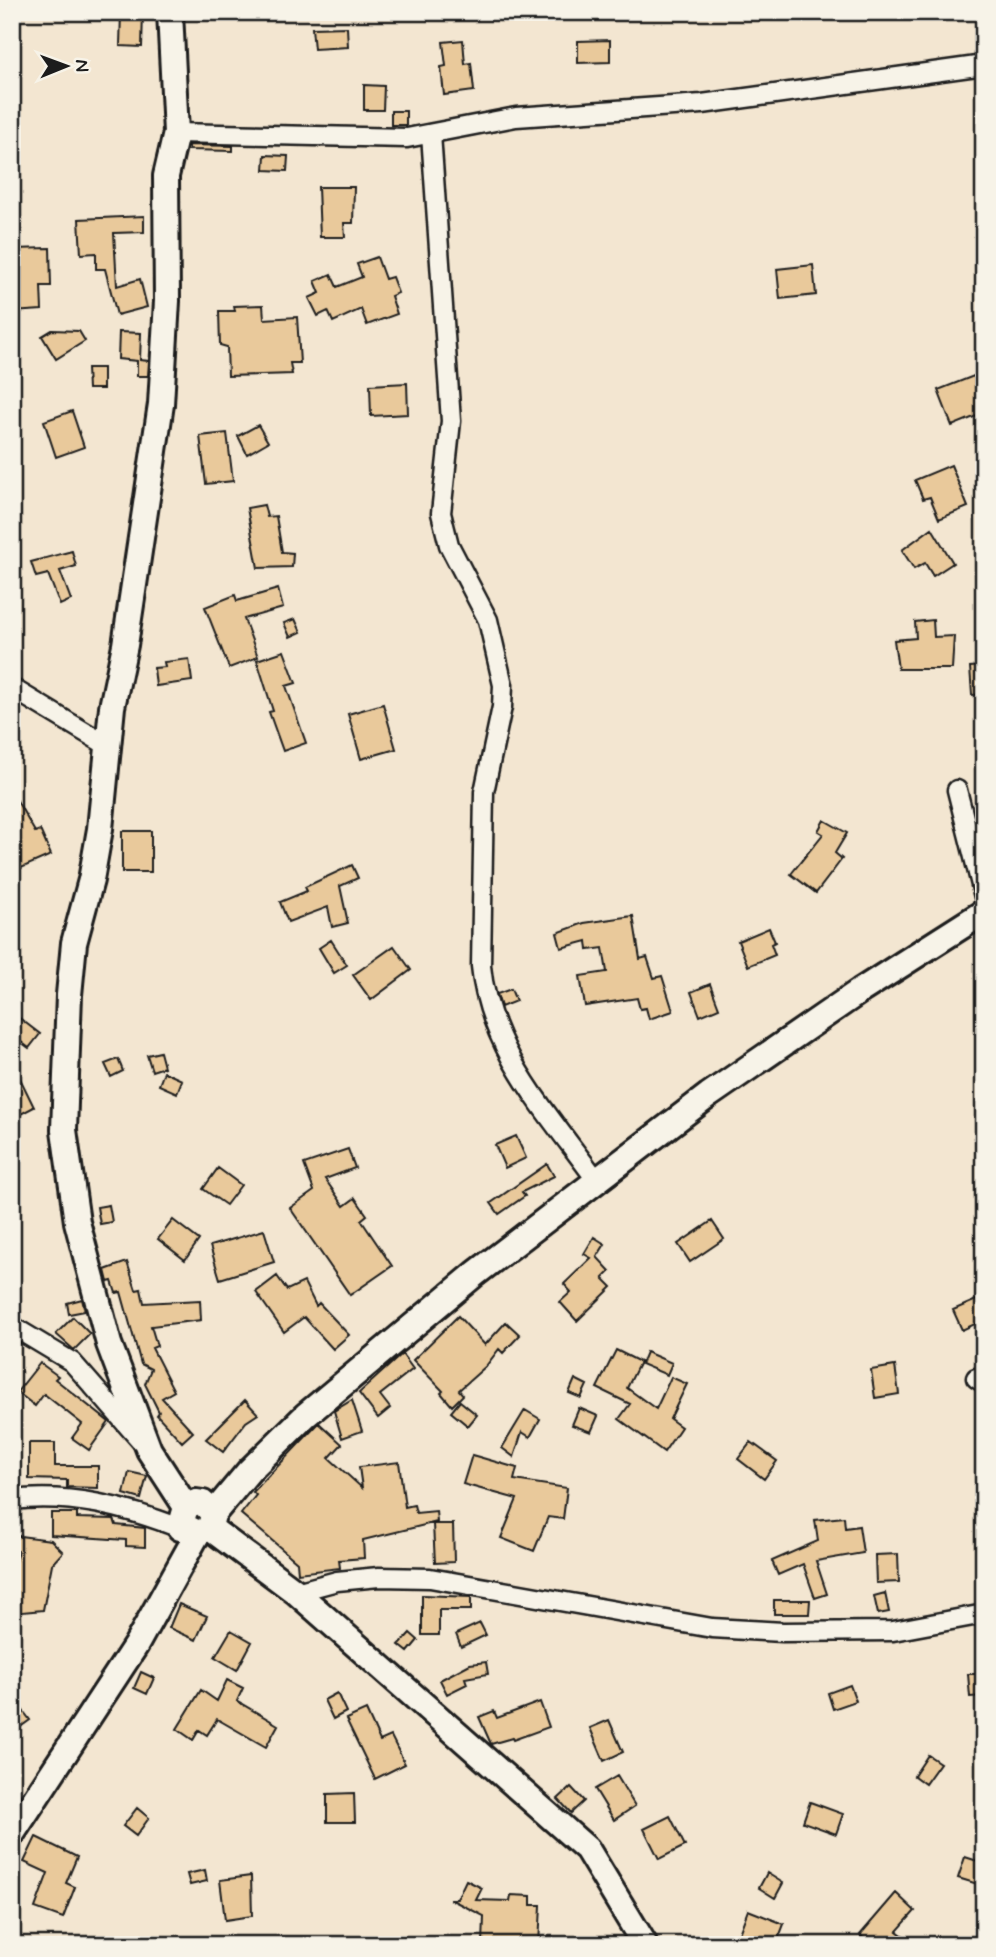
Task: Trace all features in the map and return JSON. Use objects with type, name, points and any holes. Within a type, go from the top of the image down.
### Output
[{"type":"street","points":[[149,1450],[109,1344],[76,1222],[64,1130],[71,969],[96,855],[108,746],[161,404],[166,301],[166,176],[176,134],[170,12]]},
{"type":"street","points":[[176,134],[407,138],[516,117],[702,104],[984,65]]},
{"type":"street","points":[[432,134],[451,421],[441,513],[449,545],[488,620],[503,685],[502,707],[484,792],[481,966],[483,993],[490,1016],[517,1073],[597,1181]]},
{"type":"street","points":[[12,688],[108,746]]},
{"type":"street","points":[[957,790],[984,897]]},
{"type":"street","points":[[12,1834],[136,1645],[195,1520],[337,1388],[475,1274],[709,1095],[984,912]]},
{"type":"street","points":[[12,1326],[72,1362],[149,1450],[195,1520],[296,1592],[587,1849],[645,1945]]},
{"type":"street","points":[[12,1500],[44,1496],[83,1500],[195,1520]]},
{"type":"street","points":[[296,1592],[337,1581],[379,1577],[430,1578],[712,1628],[783,1632],[893,1631],[984,1615]]},
{"type":"building","points":[[121,12],[143,12],[142,47],[120,46]]},
{"type":"building","points":[[347,27],[348,47],[314,49],[312,28]]},
{"type":"building","points":[[463,40],[465,64],[471,63],[474,91],[444,95],[441,67],[446,66],[443,42]]},
{"type":"building","points":[[610,40],[610,62],[578,63],[578,41]]},
{"type":"building","points":[[364,85],[384,86],[383,110],[364,110]]},
{"type":"building","points":[[391,111],[406,111],[406,125],[391,125]]},
{"type":"building","points":[[189,145],[233,146],[233,151],[189,150]]},
{"type":"building","points":[[265,155],[288,156],[287,171],[264,170]]},
{"type":"building","points":[[318,187],[354,187],[353,223],[344,223],[345,237],[320,237]]},
{"type":"building","points":[[144,216],[144,232],[114,233],[117,286],[140,279],[147,307],[117,315],[105,269],[96,269],[96,253],[81,254],[79,219]]},
{"type":"building","points":[[50,248],[51,286],[41,286],[42,310],[12,312],[12,249]]},
{"type":"building","points":[[377,257],[385,279],[392,277],[398,293],[391,296],[397,314],[367,325],[361,309],[333,322],[328,311],[318,316],[309,298],[320,293],[315,281],[331,274],[337,287],[362,277],[357,264]]},
{"type":"building","points":[[813,265],[816,295],[780,299],[777,269]]},
{"type":"building","points":[[263,305],[264,319],[297,317],[300,363],[290,363],[292,374],[228,376],[227,347],[220,345],[219,311],[235,311],[234,306]]},
{"type":"building","points":[[52,330],[79,331],[85,341],[56,359],[42,336]]},
{"type":"building","points":[[119,332],[141,333],[140,360],[149,361],[148,376],[137,376],[137,361],[118,359]]},
{"type":"building","points":[[87,368],[103,368],[103,389],[88,389]]},
{"type":"building","points":[[984,372],[984,413],[952,426],[938,390]]},
{"type":"building","points":[[407,383],[408,414],[371,416],[370,385]]},
{"type":"building","points":[[72,411],[84,447],[56,457],[44,421]]},
{"type":"building","points":[[258,425],[268,442],[247,454],[238,436]]},
{"type":"building","points":[[227,433],[233,481],[206,484],[200,436]]},
{"type":"building","points":[[951,465],[968,507],[939,519],[930,497],[923,499],[915,480]]},
{"type":"building","points":[[264,505],[267,517],[276,516],[282,552],[293,553],[292,567],[258,568],[247,508]]},
{"type":"building","points":[[932,528],[953,563],[933,576],[925,563],[914,569],[902,550]]},
{"type":"building","points":[[72,551],[76,566],[60,571],[71,600],[60,605],[48,574],[36,577],[31,562]]},
{"type":"building","points":[[278,589],[283,608],[244,619],[258,657],[229,668],[205,607],[235,595],[237,601]]},
{"type":"building","points":[[295,619],[301,632],[290,637],[284,623]]},
{"type":"building","points":[[933,620],[934,637],[954,636],[952,669],[898,669],[894,640],[916,638],[915,622]]},
{"type":"building","points":[[284,651],[296,683],[286,686],[306,743],[283,751],[269,712],[273,711],[257,660]]},
{"type":"building","points":[[189,659],[192,681],[156,686],[154,668],[165,667],[164,662]]},
{"type":"building","points":[[984,666],[984,694],[972,695],[970,667]]},
{"type":"building","points":[[383,704],[396,749],[361,759],[348,714]]},
{"type":"building","points":[[12,792],[35,832],[40,830],[51,855],[12,872],[12,842],[19,839],[12,827]]},
{"type":"building","points":[[824,820],[847,833],[835,853],[842,859],[816,893],[791,874],[823,834],[818,831]]},
{"type":"building","points":[[122,831],[151,831],[151,872],[122,872]]},
{"type":"building","points":[[352,865],[358,878],[340,886],[348,923],[332,927],[328,907],[288,922],[280,902],[307,891],[305,887]]},
{"type":"building","points":[[633,916],[640,959],[647,957],[654,978],[662,976],[673,1011],[649,1019],[646,1008],[640,1009],[637,998],[585,1006],[580,976],[607,972],[603,948],[588,950],[587,941],[561,948],[557,933],[584,923]]},
{"type":"building","points":[[769,928],[775,942],[771,944],[775,955],[748,966],[738,941]]},
{"type":"building","points":[[331,940],[347,965],[334,973],[319,948]]},
{"type":"building","points":[[394,946],[411,970],[371,1000],[353,975]]},
{"type":"building","points":[[710,984],[719,1008],[700,1016],[691,992]]},
{"type":"building","points":[[511,989],[516,1001],[501,1007],[497,994]]},
{"type":"building","points":[[18,1017],[40,1034],[29,1048],[12,1035],[12,1025]]},
{"type":"building","points":[[160,1052],[164,1067],[152,1071],[147,1055]]},
{"type":"building","points":[[118,1059],[123,1071],[111,1077],[105,1064]]},
{"type":"building","points":[[12,1062],[34,1107],[17,1116],[12,1106]]},
{"type":"building","points":[[164,1072],[182,1080],[177,1093],[159,1085]]},
{"type":"building","points":[[516,1136],[526,1158],[505,1168],[495,1145]]},
{"type":"building","points":[[348,1149],[355,1168],[325,1179],[344,1206],[355,1198],[367,1215],[361,1220],[392,1266],[350,1295],[290,1208],[314,1191],[304,1164]]},
{"type":"building","points":[[547,1164],[554,1176],[522,1192],[525,1196],[499,1214],[491,1203]]},
{"type":"building","points":[[218,1168],[241,1185],[226,1205],[203,1189]]},
{"type":"building","points":[[109,1205],[112,1222],[100,1224],[97,1207]]},
{"type":"building","points":[[173,1220],[199,1240],[185,1260],[158,1239]]},
{"type":"building","points":[[712,1221],[724,1239],[690,1262],[678,1244]]},
{"type":"building","points":[[264,1230],[274,1262],[220,1279],[210,1246]]},
{"type":"building","points":[[594,1237],[605,1244],[597,1257],[610,1271],[603,1278],[612,1287],[577,1321],[560,1302],[571,1292],[564,1284],[591,1258],[584,1254]]},
{"type":"building","points":[[127,1262],[136,1290],[141,1289],[144,1303],[200,1300],[201,1320],[151,1326],[157,1346],[152,1348],[174,1391],[162,1398],[193,1432],[182,1442],[157,1415],[159,1412],[145,1384],[151,1369],[141,1364],[121,1292],[116,1293],[112,1281],[108,1282],[105,1270]]},
{"type":"building","points":[[277,1276],[287,1290],[304,1282],[316,1306],[319,1303],[349,1335],[333,1349],[304,1317],[284,1332],[256,1292]]},
{"type":"building","points":[[981,1298],[984,1320],[962,1330],[953,1310]]},
{"type":"building","points":[[82,1299],[85,1311],[69,1314],[67,1303]]},
{"type":"building","points":[[458,1316],[485,1345],[506,1322],[520,1335],[503,1353],[499,1349],[486,1366],[459,1390],[463,1395],[452,1406],[441,1393],[443,1391],[413,1360]]},
{"type":"building","points":[[73,1317],[90,1334],[74,1350],[56,1334]]},
{"type":"building","points":[[616,1350],[640,1362],[627,1388],[656,1409],[671,1377],[687,1384],[670,1419],[681,1427],[664,1452],[619,1419],[630,1404],[597,1388]]},
{"type":"building","points":[[646,1352],[672,1363],[667,1375],[641,1364]]},
{"type":"building","points":[[402,1354],[413,1369],[380,1395],[390,1408],[378,1418],[359,1393]]},
{"type":"building","points":[[40,1363],[58,1376],[55,1379],[109,1422],[89,1450],[72,1438],[82,1424],[44,1394],[35,1406],[17,1392]]},
{"type":"building","points":[[895,1366],[899,1394],[875,1398],[871,1370]]},
{"type":"building","points":[[575,1379],[587,1385],[581,1398],[569,1393]]},
{"type":"building","points":[[245,1400],[258,1414],[246,1422],[223,1452],[206,1439]]},
{"type":"building","points":[[352,1400],[362,1431],[342,1438],[334,1411]]},
{"type":"building","points":[[460,1401],[477,1415],[468,1426],[451,1412]]},
{"type":"building","points":[[579,1408],[598,1416],[591,1432],[572,1425]]},
{"type":"building","points":[[525,1410],[540,1419],[530,1437],[522,1432],[514,1457],[502,1448]]},
{"type":"building","points":[[319,1423],[342,1444],[329,1458],[362,1488],[359,1467],[399,1462],[405,1507],[414,1505],[416,1513],[436,1511],[437,1522],[363,1540],[364,1558],[339,1560],[340,1568],[298,1573],[297,1562],[241,1514],[256,1495],[253,1492]]},
{"type":"building","points":[[751,1442],[777,1461],[764,1479],[738,1459]]},
{"type":"building","points":[[29,1443],[55,1443],[55,1466],[98,1466],[98,1488],[67,1487],[67,1480],[29,1479]]},
{"type":"building","points":[[472,1455],[517,1468],[514,1480],[567,1488],[563,1519],[548,1517],[534,1551],[501,1538],[517,1499],[463,1484]]},
{"type":"building","points":[[129,1472],[147,1476],[141,1499],[124,1494]]},
{"type":"building","points":[[51,1513],[77,1513],[77,1518],[114,1519],[116,1525],[145,1528],[145,1547],[126,1546],[126,1540],[51,1535]]},
{"type":"building","points":[[844,1517],[845,1528],[859,1526],[863,1553],[816,1561],[827,1594],[815,1598],[803,1564],[778,1575],[772,1561],[818,1541],[815,1520]]},
{"type":"building","points":[[433,1524],[453,1524],[454,1562],[435,1563]]},
{"type":"building","points":[[12,1535],[51,1540],[63,1552],[52,1564],[43,1610],[12,1613],[12,1573],[18,1551],[12,1550]]},
{"type":"building","points":[[898,1554],[899,1582],[876,1583],[875,1555]]},
{"type":"building","points":[[885,1593],[889,1612],[878,1614],[874,1596]]},
{"type":"building","points":[[422,1595],[471,1597],[471,1610],[439,1610],[439,1635],[422,1635]]},
{"type":"building","points":[[774,1600],[810,1600],[809,1614],[774,1614]]},
{"type":"building","points":[[179,1604],[207,1616],[196,1640],[169,1628]]},
{"type":"building","points":[[480,1623],[486,1635],[461,1647],[456,1634]]},
{"type":"building","points":[[231,1630],[252,1642],[237,1670],[215,1657]]},
{"type":"building","points":[[410,1633],[418,1640],[408,1652],[399,1645]]},
{"type":"building","points":[[486,1662],[488,1674],[465,1678],[467,1684],[447,1694],[440,1680],[470,1664]]},
{"type":"building","points":[[141,1672],[154,1678],[147,1694],[134,1688]]},
{"type":"building","points":[[968,1674],[984,1674],[984,1696],[970,1697]]},
{"type":"building","points":[[227,1680],[243,1688],[237,1701],[278,1725],[266,1747],[217,1719],[207,1735],[199,1730],[193,1740],[177,1729],[201,1690],[217,1701]]},
{"type":"building","points":[[850,1685],[856,1701],[833,1709],[828,1693]]},
{"type":"building","points":[[337,1693],[346,1712],[333,1719],[324,1700]]},
{"type":"building","points":[[12,1696],[30,1720],[12,1733]]},
{"type":"building","points":[[540,1702],[549,1727],[513,1740],[512,1738],[491,1744],[479,1717],[494,1711],[497,1718]]},
{"type":"building","points":[[366,1710],[380,1741],[391,1736],[405,1764],[375,1779],[346,1719]]},
{"type":"building","points":[[609,1720],[623,1752],[604,1761],[590,1728]]},
{"type":"building","points":[[928,1755],[940,1763],[925,1784],[914,1776]]},
{"type":"building","points":[[617,1776],[635,1806],[614,1820],[595,1789]]},
{"type":"building","points":[[571,1787],[584,1801],[571,1813],[558,1799]]},
{"type":"building","points":[[354,1793],[355,1822],[327,1822],[327,1794]]},
{"type":"building","points":[[810,1802],[843,1814],[836,1834],[803,1822]]},
{"type":"building","points":[[137,1808],[149,1818],[136,1836],[123,1826]]},
{"type":"building","points":[[670,1816],[685,1846],[659,1859],[644,1829]]},
{"type":"building","points":[[36,1837],[77,1857],[66,1883],[75,1887],[63,1918],[35,1908],[48,1873],[24,1862]]},
{"type":"building","points":[[965,1857],[984,1863],[984,1886],[958,1878]]},
{"type":"building","points":[[205,1870],[207,1881],[190,1885],[187,1874]]},
{"type":"building","points":[[767,1873],[783,1883],[775,1898],[759,1888]]},
{"type":"building","points":[[251,1876],[252,1916],[225,1920],[220,1880]]},
{"type":"building","points":[[466,1880],[482,1888],[476,1900],[510,1901],[511,1895],[531,1896],[531,1905],[541,1905],[539,1945],[483,1945],[484,1916],[450,1899],[457,1899]]},
{"type":"building","points":[[896,1893],[915,1911],[897,1931],[906,1938],[900,1945],[871,1945],[860,1935]]},
{"type":"building","points":[[748,1910],[784,1924],[776,1945],[752,1945],[737,1939]]}]
